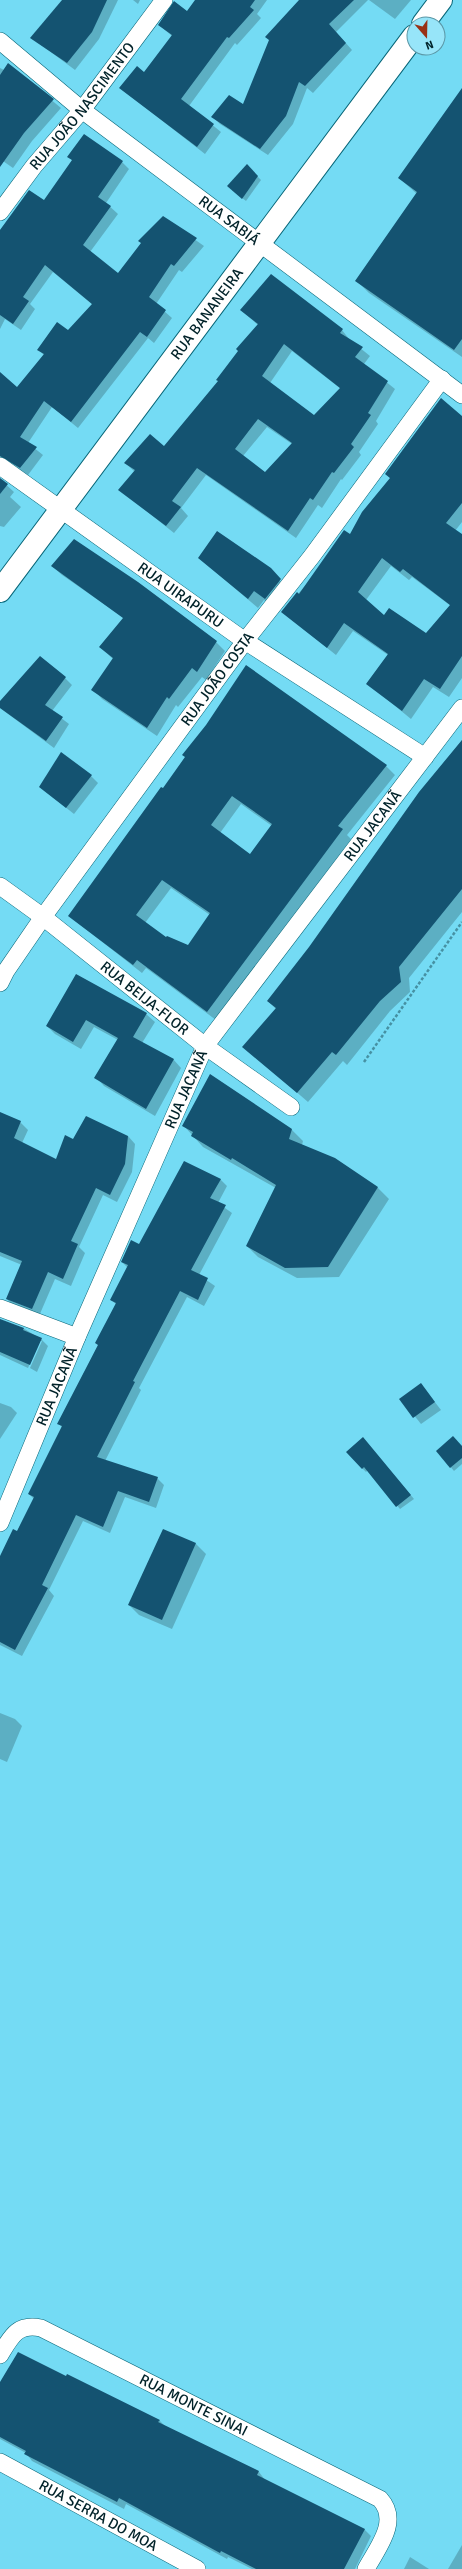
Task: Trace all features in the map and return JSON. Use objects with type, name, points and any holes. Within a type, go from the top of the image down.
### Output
[{"type":"street","name":"RUA JOÃO NASCIMENTO","points":[[0,212],[34,166],[82,110],[164,0]]},
{"type":"street","points":[[429,16],[441,0]]},
{"type":"street","name":"RUA SABIÁ","points":[[0,41],[82,110],[462,395]]},
{"type":"street","name":"RUA BANANEIRA","points":[[0,591],[59,509],[406,47]]},
{"type":"street","name":"RUA JOÃO COSTA","points":[[0,983],[6,971],[43,917],[245,641],[312,556],[442,379]]},
{"type":"street","name":"RUA UIRAPURU","points":[[0,466],[245,641],[425,757]]},
{"type":"street","name":"RUA JACANÃ","points":[[0,1523],[77,1337],[205,1046],[462,708]]},
{"type":"street","name":"RUA BEIJA-FLOR","points":[[0,886],[43,917],[205,1046],[291,1107]]},
{"type":"street","points":[[0,1308],[77,1337]]},
{"type":"street","name":"RUA MONTE SINAI","points":[[0,2355],[15,2331],[24,2327],[41,2328],[380,2499],[389,2514],[389,2526],[366,2569]]},
{"type":"street","name":"RUA SERRA DO MOA","points":[[0,2462],[197,2569]]},
{"type":"path","points":[[364,1062],[462,922]]},
{"type":"building","points":[[62,0],[107,0],[92,32],[67,63],[30,38]]},
{"type":"building","points":[[195,0],[255,0],[250,7],[254,10],[229,38],[227,37],[181,99],[214,124],[197,147],[119,88],[137,66],[144,72],[172,35],[158,25],[174,1],[187,11]]},
{"type":"building","points":[[299,0],[354,0],[329,24],[346,43],[305,86],[299,82],[286,116],[260,149],[211,117],[229,95],[243,104],[269,40],[265,37]]},
{"type":"building","points":[[8,63],[54,99],[24,133],[0,167],[0,75]]},
{"type":"building","points":[[462,88],[462,339],[454,350],[355,281],[417,192],[398,178]]},
{"type":"building","points":[[84,134],[123,161],[98,197],[111,206],[83,245],[118,273],[141,243],[138,241],[163,216],[197,238],[174,266],[171,264],[149,297],[166,310],[147,337],[140,332],[71,422],[44,401],[20,437],[37,447],[20,468],[0,456],[0,372],[17,387],[44,354],[37,350],[57,322],[68,330],[92,304],[45,265],[23,297],[29,301],[13,324],[0,315],[0,230],[29,190],[44,200],[72,160],[67,157]]},
{"type":"building","points":[[247,164],[258,176],[242,199],[227,186]]},
{"type":"building","points":[[271,274],[343,329],[340,333],[363,347],[355,357],[388,381],[368,413],[371,415],[351,444],[354,447],[334,473],[332,472],[313,500],[310,498],[288,531],[197,468],[172,501],[181,507],[166,526],[118,490],[135,470],[124,463],[150,434],[164,446],[218,381],[216,380],[238,351],[236,349],[258,324],[240,310]],"holes":[[[284,344],[340,388],[314,415],[262,376]],[[258,419],[292,443],[265,472],[235,449]]]},
{"type":"building","points":[[441,398],[462,416],[462,503],[446,523],[462,534],[462,656],[440,689],[424,679],[402,711],[366,684],[388,654],[344,623],[327,648],[281,612],[297,592],[299,594],[344,530],[350,534],[362,512],[390,478],[385,474]],"holes":[[[382,558],[400,572],[403,569],[450,605],[426,633],[389,608],[384,615],[358,592]]]},
{"type":"building","points":[[0,478],[8,484],[0,494]]},
{"type":"building","points":[[217,531],[271,568],[281,579],[265,599],[254,591],[248,599],[198,558]]},
{"type":"building","points":[[74,539],[138,582],[217,641],[197,672],[192,668],[169,699],[167,697],[147,728],[91,690],[113,658],[99,647],[123,618],[51,566]]},
{"type":"building","points":[[40,656],[66,677],[45,705],[63,717],[46,741],[0,708],[0,701]]},
{"type":"building","points":[[246,665],[387,765],[338,826],[343,829],[207,1012],[137,960],[133,965],[68,916],[161,787],[163,788],[185,757],[182,755],[206,725]],"holes":[[[232,796],[272,824],[250,854],[211,825]],[[162,880],[210,913],[188,945],[167,936],[166,937],[136,915]]]},
{"type":"building","points":[[462,740],[462,889],[399,967],[401,982],[380,1001],[336,1055],[332,1052],[297,1093],[242,1047],[276,1008],[267,1001],[309,947],[419,792]]},
{"type":"building","points":[[61,752],[92,775],[66,808],[39,787]]},
{"type":"building","points":[[76,974],[147,1013],[133,1037],[174,1059],[146,1109],[94,1078],[118,1038],[86,1020],[73,1042],[46,1026]]},
{"type":"building","points":[[210,1074],[292,1129],[289,1139],[335,1158],[378,1187],[328,1267],[285,1268],[246,1246],[276,1185],[232,1158],[231,1160],[191,1136],[193,1132],[182,1126]]},
{"type":"building","points":[[0,1112],[21,1121],[14,1138],[56,1159],[65,1135],[73,1139],[86,1116],[128,1136],[125,1164],[110,1195],[96,1188],[71,1241],[78,1244],[63,1279],[48,1272],[32,1309],[6,1299],[22,1261],[0,1252]]},
{"type":"building","points":[[184,1161],[221,1179],[210,1198],[226,1205],[191,1270],[208,1278],[198,1300],[180,1291],[133,1381],[135,1382],[97,1457],[158,1477],[149,1502],[118,1491],[103,1527],[76,1515],[42,1585],[48,1588],[15,1650],[0,1642],[0,1556],[13,1529],[17,1531],[34,1497],[28,1494],[62,1426],[57,1424],[98,1345],[95,1343],[116,1303],[110,1300],[128,1265],[121,1262],[131,1240],[139,1244]]},
{"type":"building","points":[[0,1319],[24,1328],[23,1330],[42,1338],[30,1365],[0,1352]]},
{"type":"building","points":[[421,1383],[435,1402],[413,1418],[399,1399]]},
{"type":"building","points":[[453,1436],[462,1446],[462,1458],[450,1468],[436,1451]]},
{"type":"building","points":[[363,1437],[411,1495],[396,1507],[364,1467],[362,1469],[346,1452]]},
{"type":"building","points":[[163,1529],[196,1543],[162,1620],[128,1605]]},
{"type":"building","points":[[18,2352],[66,2376],[67,2374],[160,2420],[158,2422],[259,2471],[257,2475],[365,2529],[344,2569],[256,2569],[221,2551],[220,2553],[119,2498],[117,2502],[24,2454],[26,2451],[0,2437],[0,2382]]}]
